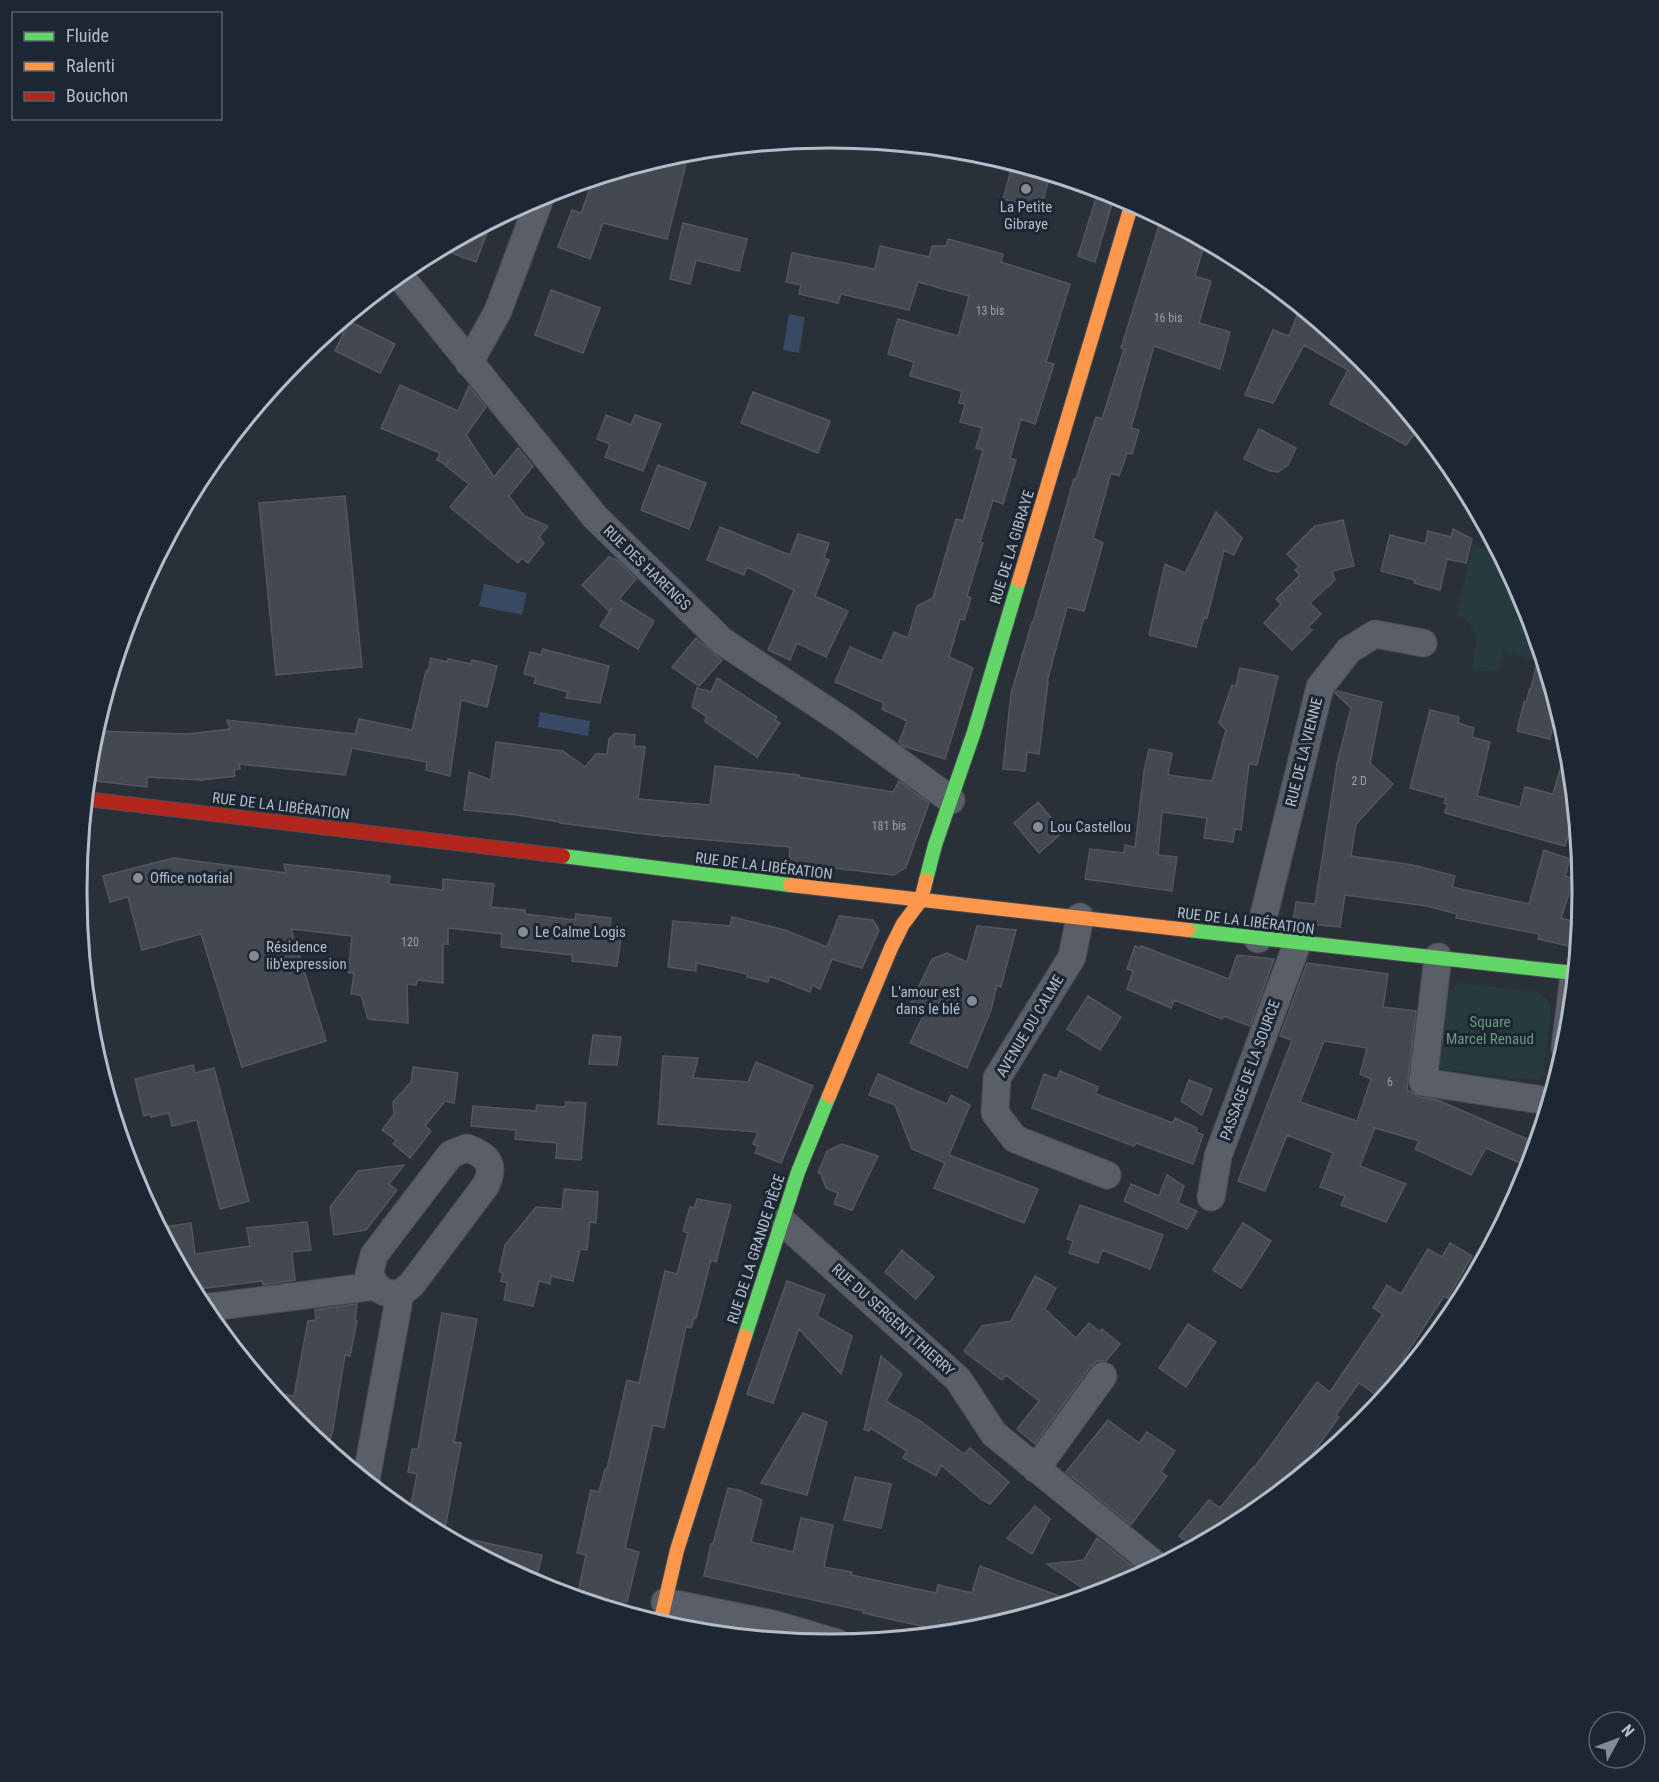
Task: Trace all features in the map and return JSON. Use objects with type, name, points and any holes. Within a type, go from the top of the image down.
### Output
[{"type":"street","points":[[469,363],[498,311],[536,209]]},
{"type":"street","name":"RUE DE LA GIBRAYE","points":[[921,900],[935,845],[977,721],[1129,212]]},
{"type":"street","name":"RUE DES HARENGS","points":[[405,282],[595,517],[722,641],[843,722],[951,800]]},
{"type":"street","name":"RUE DE LA VIENNE","points":[[1258,939],[1320,687],[1349,650],[1375,634],[1423,643]]},
{"type":"street","name":"RUE DE LA LIBÉRATION","points":[[92,801],[528,851],[871,896],[1080,917],[1297,944],[1567,972]]},
{"type":"street","name":"RUE DE LA GRANDE PIÈCE","points":[[663,1612],[677,1550],[798,1172],[891,948],[903,924],[921,900]]},
{"type":"street","name":"AVENUE DU CALME","points":[[1080,917],[1072,957],[997,1078],[994,1113],[1015,1139],[1107,1175]]},
{"type":"street","name":"PASSAGE DE LA SOURCE","points":[[1212,1197],[1218,1156],[1297,944]]},
{"type":"street","points":[[1438,957],[1423,1082],[1542,1100]]},
{"type":"street","points":[[214,1307],[388,1290],[412,1284],[486,1185],[490,1176],[489,1164],[482,1154],[467,1148],[451,1154],[374,1255],[369,1274],[388,1290]]},
{"type":"street","name":"RUE DU SERGENT THIERRY","points":[[783,1222],[958,1379],[994,1434],[1150,1561]]},
{"type":"street","points":[[367,1472],[388,1290]]},
{"type":"street","points":[[1036,1469],[1103,1376]]},
{"type":"street","points":[[663,1612],[773,1624],[803,1633]]},
{"type":"green space","points":[[1473,544],[1489,551],[1515,607],[1535,660],[1503,652],[1498,672],[1472,670],[1477,636],[1464,617],[1456,617]]},
{"type":"green space","name":"Square Marcel Renaud","points":[[1459,983],[1537,992],[1548,1000],[1551,1007],[1543,1075],[1540,1080],[1445,1070],[1438,1064],[1447,994]]},
{"type":"water","points":[[789,314],[805,317],[799,353],[783,350]]},
{"type":"water","points":[[484,584],[527,593],[522,615],[479,606]]},
{"type":"water","points":[[540,712],[590,721],[588,736],[538,727]]},
{"type":"building","points":[[686,164],[667,239],[603,223],[590,259],[558,247],[572,210],[581,213],[590,188],[637,174]]},
{"type":"building","name":"La Petite Gibraye","points":[[1011,171],[1048,182],[1041,208],[1003,199]]},
{"type":"building","points":[[1096,198],[1112,204],[1095,262],[1078,256]]},
{"type":"building","points":[[683,223],[747,239],[739,271],[696,260],[690,284],[670,279]]},
{"type":"building","points":[[1159,226],[1203,249],[1195,276],[1211,281],[1199,323],[1230,332],[1220,369],[1154,346],[1131,428],[1139,430],[1132,454],[1127,453],[1119,476],[1111,473],[1093,538],[1103,543],[1084,611],[1067,607],[1047,682],[1039,754],[1027,752],[1025,771],[1003,769],[1011,694],[1074,479],[1076,479],[1096,417],[1102,419],[1124,349],[1121,348]]},
{"type":"building","points":[[487,232],[476,262],[451,253]]},
{"type":"building","points":[[948,239],[1003,254],[1001,262],[1070,284],[1046,362],[1054,364],[1035,424],[1021,419],[1010,458],[1016,460],[1003,504],[993,500],[967,596],[971,598],[964,620],[960,619],[949,657],[973,668],[945,759],[903,746],[899,742],[907,721],[882,709],[884,703],[835,682],[850,647],[882,661],[894,632],[908,638],[917,606],[933,598],[956,519],[963,521],[983,450],[976,448],[982,428],[960,422],[965,404],[959,403],[962,391],[910,376],[914,362],[888,354],[898,319],[958,336],[969,296],[918,282],[909,310],[841,294],[838,303],[799,294],[801,285],[786,282],[792,253],[875,269],[880,246],[929,257],[932,246],[946,246]]},
{"type":"building","points":[[551,290],[600,308],[583,353],[535,335]]},
{"type":"building","points":[[1297,315],[1355,366],[1415,434],[1406,445],[1330,404],[1348,370],[1304,345],[1273,403],[1245,395],[1273,330],[1289,336]]},
{"type":"building","points":[[352,323],[395,344],[380,373],[335,351],[346,328]]},
{"type":"building","points":[[400,385],[458,411],[469,386],[486,407],[466,435],[494,477],[518,448],[533,466],[509,496],[524,516],[548,526],[539,537],[544,543],[528,563],[522,558],[518,563],[450,507],[469,484],[446,466],[451,458],[446,465],[437,460],[440,453],[381,428]]},
{"type":"building","points":[[753,392],[830,421],[818,453],[741,423]]},
{"type":"building","points":[[606,415],[631,425],[635,415],[661,424],[643,471],[605,457],[610,444],[597,439]]},
{"type":"building","points":[[1259,429],[1296,448],[1288,465],[1278,472],[1270,471],[1244,459]]},
{"type":"building","points":[[658,465],[706,483],[689,529],[641,510]]},
{"type":"building","points":[[345,496],[362,667],[276,675],[259,503]]},
{"type":"building","points":[[1216,512],[1242,538],[1234,555],[1224,550],[1207,618],[1204,617],[1196,647],[1149,635],[1165,564],[1185,573]]},
{"type":"building","points":[[1343,520],[1354,566],[1332,571],[1335,580],[1310,603],[1321,614],[1308,627],[1312,630],[1292,650],[1264,623],[1281,604],[1276,599],[1300,575],[1295,570],[1299,566],[1287,554],[1315,526]]},
{"type":"building","points":[[720,527],[790,555],[798,534],[829,543],[824,558],[829,560],[815,596],[848,611],[826,657],[797,643],[790,660],[768,650],[794,590],[747,567],[744,575],[707,560]]},
{"type":"building","points":[[1453,529],[1472,539],[1466,563],[1447,559],[1440,590],[1414,583],[1415,580],[1381,571],[1390,535],[1425,544],[1428,531],[1451,537]]},
{"type":"building","points":[[609,557],[617,560],[636,579],[619,599],[654,621],[638,649],[600,626],[613,607],[609,611],[582,585]]},
{"type":"building","points":[[696,638],[722,660],[699,686],[672,667]]},
{"type":"building","points":[[543,649],[609,666],[600,703],[566,698],[568,692],[534,683],[536,677],[524,674],[530,652],[541,655]]},
{"type":"building","points":[[431,658],[471,664],[472,660],[497,666],[487,707],[461,700],[450,776],[426,770],[427,762],[352,748],[345,775],[239,764],[240,769],[234,770],[235,776],[202,780],[147,777],[147,787],[96,781],[104,731],[188,734],[230,729],[227,720],[355,734],[359,719],[412,730],[426,671],[428,671]]},
{"type":"building","points":[[1537,664],[1553,725],[1550,739],[1517,731],[1524,702],[1531,688]]},
{"type":"building","points":[[1240,668],[1278,676],[1257,765],[1249,764],[1241,830],[1235,829],[1233,842],[1204,838],[1207,818],[1162,812],[1158,855],[1177,857],[1172,891],[1085,879],[1090,849],[1124,853],[1125,845],[1135,847],[1144,771],[1149,749],[1172,753],[1168,775],[1212,781],[1226,730],[1219,723],[1232,685],[1236,686]]},
{"type":"building","points":[[717,678],[777,717],[775,720],[780,723],[757,757],[705,722],[706,716],[692,707],[697,688],[711,692]]},
{"type":"building","points":[[1337,691],[1382,702],[1370,763],[1393,784],[1356,824],[1351,856],[1413,865],[1455,876],[1452,887],[1529,904],[1544,850],[1570,859],[1565,876],[1571,878],[1572,886],[1561,918],[1571,921],[1569,946],[1538,939],[1539,934],[1456,918],[1457,914],[1427,906],[1345,895],[1340,927],[1293,922],[1296,902],[1315,904],[1337,764],[1351,708],[1335,693]]},
{"type":"building","points":[[1430,710],[1459,717],[1458,723],[1474,728],[1472,737],[1490,742],[1477,796],[1520,807],[1525,787],[1553,794],[1561,766],[1569,832],[1565,846],[1445,813],[1446,798],[1410,788]]},
{"type":"building","points":[[615,733],[635,735],[634,746],[645,747],[638,799],[710,805],[715,766],[799,775],[799,777],[893,792],[899,781],[929,803],[906,867],[894,875],[789,863],[790,847],[652,835],[517,815],[464,810],[469,772],[491,780],[496,742],[563,751],[585,767],[596,754],[607,754],[609,739]]},
{"type":"building","name":"Lou Castellou","points":[[1038,802],[1063,832],[1039,853],[1014,823]]},
{"type":"building","points":[[173,858],[286,873],[284,864],[390,876],[389,884],[443,890],[443,879],[494,884],[491,907],[525,910],[525,914],[575,920],[576,914],[611,918],[610,929],[622,930],[617,966],[572,961],[572,955],[501,947],[502,934],[448,928],[448,944],[443,944],[443,983],[417,980],[416,985],[407,984],[408,1023],[368,1019],[361,995],[351,994],[354,973],[348,973],[352,936],[291,929],[326,1041],[242,1067],[201,934],[142,950],[128,897],[110,902],[103,876]]},
{"type":"building","points":[[839,916],[873,920],[879,930],[862,968],[832,959],[820,989],[812,985],[810,992],[770,976],[768,982],[747,977],[748,974],[696,963],[696,971],[668,967],[673,921],[730,926],[732,917],[785,930],[827,947]]},
{"type":"building","name":"L'amour est dans le blé","points":[[977,926],[1016,930],[1001,987],[997,985],[991,1010],[967,1068],[910,1043],[926,1010],[911,1003],[932,959],[947,953],[967,962]]},
{"type":"building","points":[[1135,946],[1140,948],[1141,946],[1229,979],[1237,955],[1274,959],[1250,1026],[1223,1016],[1222,1019],[1174,1000],[1171,1008],[1127,989],[1133,971],[1127,969]]},
{"type":"building","points":[[1307,963],[1388,974],[1383,1007],[1416,1011],[1407,1090],[1420,1097],[1438,1100],[1529,1140],[1520,1163],[1486,1148],[1471,1175],[1415,1149],[1419,1141],[1372,1127],[1375,1128],[1360,1166],[1406,1184],[1386,1222],[1341,1205],[1345,1196],[1320,1187],[1333,1153],[1287,1135],[1265,1191],[1238,1181],[1292,1040],[1280,1036]],"holes":[[[1324,1041],[1367,1048],[1360,1074],[1371,1079],[1357,1121],[1300,1102]]]},
{"type":"building","points":[[1088,996],[1121,1017],[1100,1050],[1067,1029]]},
{"type":"building","points":[[593,1035],[621,1037],[617,1065],[589,1064]]},
{"type":"building","points":[[663,1056],[698,1058],[693,1078],[748,1082],[756,1062],[813,1086],[781,1163],[755,1153],[758,1146],[753,1144],[758,1132],[658,1124]]},
{"type":"building","points":[[193,1065],[195,1073],[214,1068],[249,1201],[220,1209],[197,1120],[172,1126],[169,1113],[151,1117],[150,1114],[144,1116],[135,1079]]},
{"type":"building","points":[[413,1067],[458,1073],[454,1103],[445,1101],[425,1126],[431,1131],[410,1158],[393,1144],[396,1140],[382,1130],[394,1114],[393,1102],[411,1082]]},
{"type":"building","points":[[1060,1071],[1098,1087],[1096,1094],[1173,1123],[1175,1118],[1197,1128],[1196,1132],[1203,1135],[1193,1164],[1136,1143],[1134,1146],[1032,1108],[1044,1074],[1057,1079]]},
{"type":"building","points":[[878,1074],[947,1104],[951,1095],[970,1105],[949,1155],[1038,1189],[1024,1223],[934,1188],[945,1163],[912,1149],[895,1105],[869,1095]]},
{"type":"building","points":[[1189,1080],[1212,1089],[1202,1115],[1181,1101]]},
{"type":"building","points":[[566,1102],[586,1103],[581,1160],[556,1158],[557,1143],[515,1139],[516,1130],[471,1126],[473,1106],[536,1111],[537,1105],[565,1107]]},
{"type":"building","points":[[842,1144],[878,1156],[852,1210],[834,1204],[838,1193],[826,1188],[821,1174],[818,1173],[827,1151]]},
{"type":"building","points":[[404,1165],[389,1184],[397,1190],[366,1230],[334,1235],[330,1207],[358,1171]]},
{"type":"building","points":[[1167,1175],[1184,1186],[1178,1203],[1197,1211],[1187,1229],[1124,1201],[1131,1184],[1159,1196]]},
{"type":"building","points":[[564,1189],[598,1192],[596,1223],[590,1222],[587,1250],[580,1249],[573,1281],[551,1276],[550,1284],[539,1281],[533,1306],[504,1300],[507,1283],[501,1281],[503,1273],[499,1272],[505,1245],[536,1207],[562,1209]]},
{"type":"building","points":[[697,1199],[731,1205],[716,1262],[711,1260],[696,1318],[691,1328],[686,1327],[664,1428],[653,1425],[625,1548],[639,1552],[627,1602],[623,1601],[622,1604],[579,1589],[586,1555],[577,1553],[591,1490],[599,1492],[605,1469],[607,1469],[627,1380],[639,1383],[665,1271],[677,1274],[688,1233],[683,1231],[690,1207],[694,1208]]},
{"type":"building","points":[[1080,1205],[1163,1235],[1150,1269],[1102,1250],[1098,1263],[1069,1253],[1073,1241],[1067,1239]]},
{"type":"building","points":[[307,1222],[311,1250],[292,1252],[295,1280],[263,1285],[262,1281],[202,1289],[168,1226],[191,1223],[195,1254],[250,1246],[247,1228]]},
{"type":"building","points":[[1243,1223],[1271,1241],[1241,1288],[1213,1270]]},
{"type":"building","points":[[1450,1243],[1472,1256],[1448,1298],[1444,1296],[1403,1359],[1405,1360],[1388,1381],[1375,1394],[1359,1383],[1336,1415],[1339,1417],[1312,1455],[1282,1480],[1201,1534],[1186,1542],[1179,1536],[1209,1500],[1220,1508],[1254,1468],[1317,1382],[1330,1392],[1383,1314],[1373,1308],[1387,1285],[1401,1294],[1428,1249],[1442,1257]]},
{"type":"building","points":[[902,1250],[934,1277],[916,1299],[885,1272]]},
{"type":"building","points":[[1035,1276],[1056,1288],[1045,1309],[1076,1338],[1089,1323],[1100,1332],[1102,1329],[1120,1344],[1106,1361],[1097,1361],[1090,1367],[1035,1444],[1017,1429],[1039,1401],[1006,1375],[1002,1380],[964,1351],[982,1326],[1011,1321]]},
{"type":"building","points":[[787,1281],[825,1295],[817,1316],[852,1336],[841,1374],[799,1329],[773,1403],[747,1394]]},
{"type":"building","points":[[357,1304],[355,1320],[357,1321],[350,1356],[345,1355],[330,1440],[283,1394],[294,1396],[308,1321],[316,1320],[315,1310]]},
{"type":"building","points":[[442,1313],[477,1319],[454,1442],[461,1443],[445,1526],[411,1504],[417,1474],[408,1472],[412,1449],[418,1449]]},
{"type":"building","points":[[1188,1324],[1216,1342],[1186,1387],[1159,1368]]},
{"type":"building","points":[[881,1356],[902,1374],[886,1401],[922,1422],[964,1454],[970,1448],[1009,1482],[990,1504],[941,1465],[936,1476],[903,1458],[907,1451],[871,1428],[869,1431],[864,1430]]},
{"type":"building","points":[[803,1413],[827,1422],[807,1495],[761,1483]]},
{"type":"building","points":[[1108,1420],[1139,1443],[1147,1432],[1175,1451],[1161,1472],[1167,1476],[1131,1525],[1066,1472]]},
{"type":"building","points":[[855,1477],[891,1484],[881,1528],[844,1520]]},
{"type":"building","points":[[728,1488],[762,1500],[751,1542],[793,1552],[801,1518],[833,1525],[824,1567],[936,1593],[938,1585],[972,1593],[980,1566],[1060,1596],[974,1619],[926,1627],[704,1576],[711,1544],[713,1544]]},
{"type":"building","points":[[1035,1506],[1050,1519],[1032,1554],[1007,1538]]},
{"type":"building","points":[[1097,1538],[1134,1568],[1083,1588],[1047,1564],[1084,1560]]},
{"type":"building","points":[[467,1539],[542,1555],[537,1574]]},
{"type":"traffic: fast","points":[[926,880],[935,845],[974,732],[1019,581]]},
{"type":"traffic: fast","points":[[563,856],[790,885]]},
{"type":"traffic: fast","points":[[1188,930],[1567,972]]},
{"type":"traffic: fast","points":[[745,1336],[798,1172],[829,1096]]},
{"type":"traffic: slow","points":[[1019,581],[1129,212]]},
{"type":"traffic: slow","points":[[829,1096],[891,948],[903,924],[921,900],[926,880]]},
{"type":"traffic: slow","points":[[790,885],[1188,930]]},
{"type":"traffic: slow","points":[[662,1614],[677,1550],[745,1336]]},
{"type":"traffic: jam","points":[[93,800],[563,856]]},
{"type":"place","name":"La Petite Gibraye","points":[[1026,189]]},
{"type":"place","name":"Lou Castellou","points":[[1038,827]]},
{"type":"place","name":"Office notarial","points":[[138,878]]},
{"type":"place","name":"Le Calme Logis","points":[[523,932]]},
{"type":"place","name":"Résidence lib'expression","points":[[254,956]]},
{"type":"place","name":"L'amour est dans le blé","points":[[972,1001]]}]
